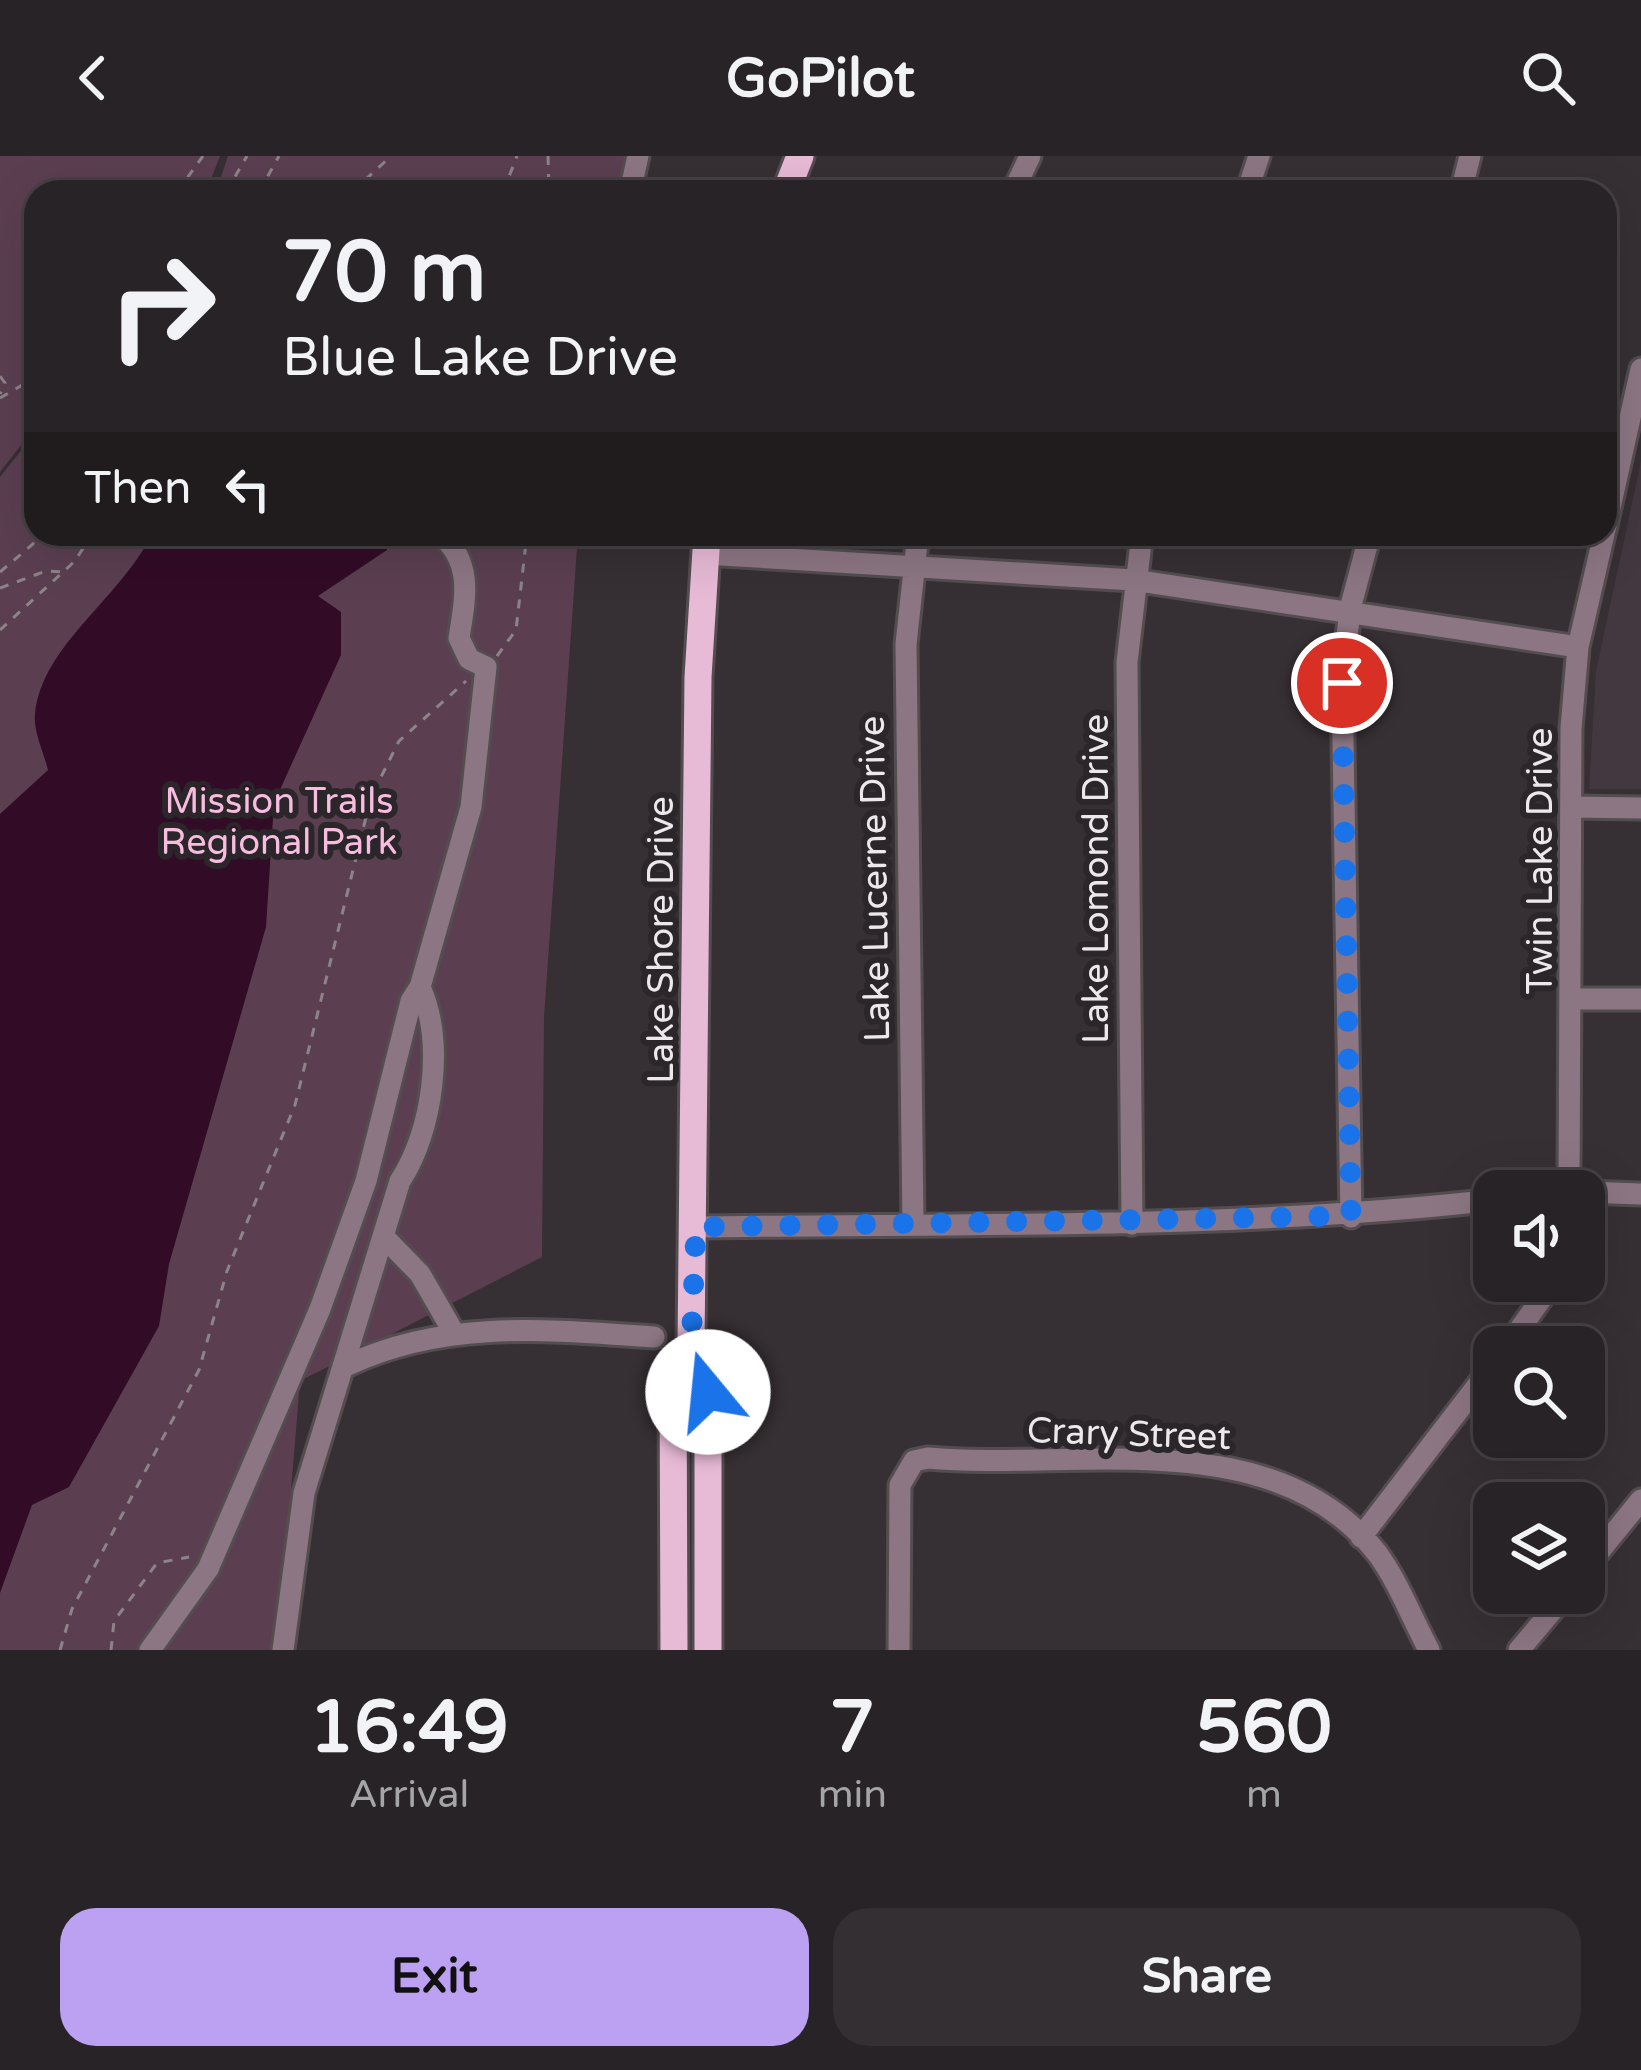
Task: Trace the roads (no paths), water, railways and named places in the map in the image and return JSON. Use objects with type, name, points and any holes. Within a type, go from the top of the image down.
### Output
[{"type":"main road","name":"Lake Shore Drive","points":[[691,1347],[696,1227],[698,677],[706,546]]},
{"type":"main road","points":[[674,1650],[673,1370],[691,1347],[708,1370],[708,1650]]},
{"type":"street","name":"Twin Lake Drive","points":[[1617,478],[1641,369]]},
{"type":"street","points":[[150,1650],[215,1553],[320,1309],[366,1181],[411,1001],[420,987],[471,807],[486,667],[470,659],[459,638],[468,599],[464,560],[454,546]]},
{"type":"street","points":[[726,546],[1132,580],[1350,609],[1578,647]]},
{"type":"street","name":"Lake Lucerne Drive","points":[[913,1224],[905,644],[917,546]]},
{"type":"street","name":"Lake Lomond Drive","points":[[1132,1224],[1127,662],[1132,580],[1139,546]]},
{"type":"street","points":[[1351,1216],[1342,683],[1350,609],[1367,546]]},
{"type":"street","name":"Twin Lake Drive","points":[[1569,1170],[1571,807],[1578,647],[1602,546]]},
{"type":"street","points":[[1571,807],[1641,808]]},
{"type":"street","points":[[283,1650],[304,1493],[348,1365],[400,1181],[419,1153],[426,1120],[431,1034],[420,987]]},
{"type":"street","points":[[1573,999],[1641,999]]},
{"type":"street","points":[[1605,1192],[1641,1193]]},
{"type":"street","points":[[696,1227],[1132,1224],[1351,1216],[1473,1202]]},
{"type":"street","points":[[384,1238],[420,1274],[454,1333]]},
{"type":"street","points":[[348,1365],[390,1346],[454,1333],[543,1330],[654,1337]]},
{"type":"street","points":[[1361,1537],[1473,1391]]},
{"type":"street","name":"Crary Street","points":[[899,1650],[900,1485],[914,1461],[928,1459],[1224,1465],[1288,1484],[1327,1507],[1379,1556],[1429,1650]]},
{"type":"street","points":[[1605,1544],[1641,1500]]},
{"type":"street","points":[[1519,1650],[1549,1614]]},
{"type":"park label","name":"Mission Trails Regional Park","points":[[279,822]]}]
